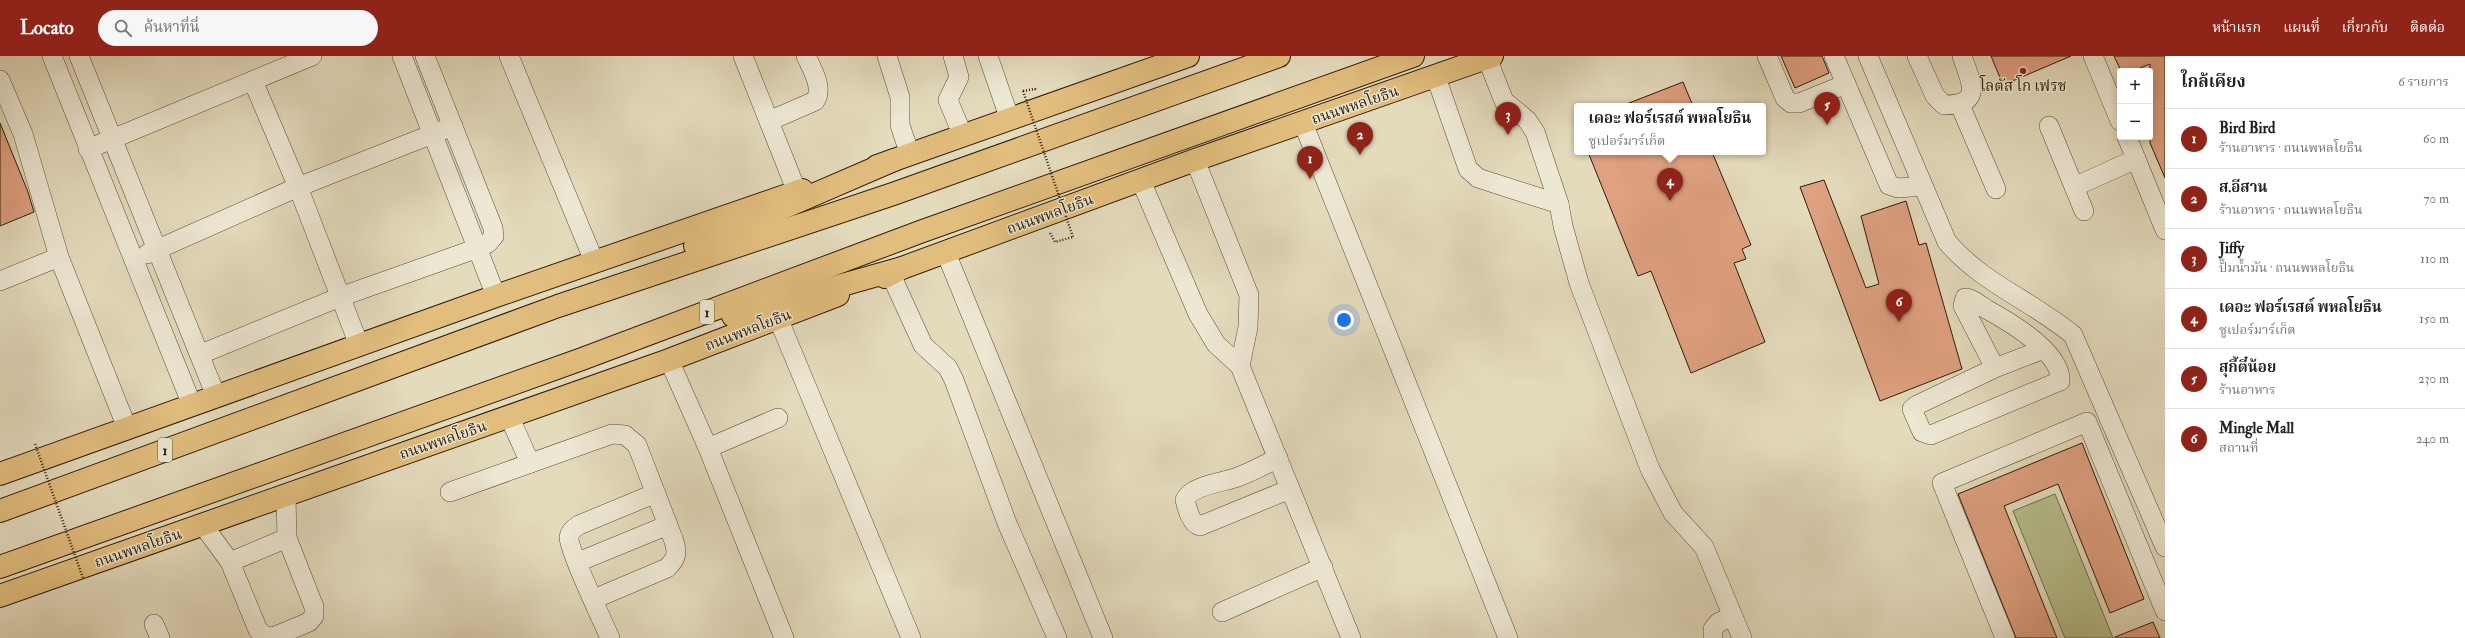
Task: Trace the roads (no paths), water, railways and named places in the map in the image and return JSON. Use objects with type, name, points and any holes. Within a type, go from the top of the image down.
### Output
[{"type":"main road","name":"1","points":[[0,474],[594,261],[1010,120],[1188,56]]},
{"type":"main road","name":"1","points":[[0,511],[558,306],[892,194],[1279,56]]},
{"type":"main road","name":"ถนนพหลโยธิน","points":[[0,568],[582,359],[920,232],[1413,56]]},
{"type":"main road","name":"ถนนพหลโยธิน","points":[[0,596],[669,360],[946,252],[1195,160],[1490,57]]},
{"type":"main road","points":[[558,306],[902,157]]},
{"type":"main road","points":[[582,359],[896,272]]},
{"type":"street","points":[[52,56],[88,149],[135,258],[192,405]]},
{"type":"street","points":[[79,56],[114,138],[216,396]]},
{"type":"street","points":[[88,149],[312,56]]},
{"type":"street","points":[[402,56],[496,296]]},
{"type":"street","points":[[200,354],[340,297],[478,248],[488,243],[494,236],[493,228],[454,126],[425,56]]},
{"type":"street","points":[[509,56],[594,261]]},
{"type":"street","points":[[743,56],[797,192]]},
{"type":"street","points":[[769,121],[815,101],[819,96],[819,88],[806,56]]},
{"type":"street","points":[[887,56],[900,98],[902,157]]},
{"type":"street","points":[[954,56],[959,77],[948,100],[963,136]]},
{"type":"street","points":[[988,56],[1010,120]]},
{"type":"street","points":[[1767,56],[1785,98],[1790,103],[1799,103],[1846,84]]},
{"type":"street","points":[[1834,56],[1889,185],[1898,188],[1923,186]]},
{"type":"street","points":[[1868,56],[1947,242],[1960,256],[1993,281],[2024,300],[2073,335],[2165,547]]},
{"type":"street","points":[[1917,56],[1935,96],[1944,105],[1960,105],[1968,100],[1972,86],[1962,56]]},
{"type":"street","points":[[2093,56],[2117,114]]},
{"type":"street","points":[[1490,57],[1504,101],[1526,120],[1535,132],[1559,204],[1563,226],[1579,283],[1650,469],[1673,513],[1704,548],[1742,638]]},
{"type":"street","points":[[1436,77],[1468,169],[1478,178],[1559,204]]},
{"type":"street","points":[[0,80],[23,134],[58,257],[127,428]]},
{"type":"street","points":[[253,81],[298,187],[359,345]]},
{"type":"street","points":[[1858,111],[1886,100]]},
{"type":"street","points":[[1960,105],[1996,188]]},
{"type":"street","points":[[1303,123],[1508,638]]},
{"type":"street","points":[[135,258],[158,250],[298,187],[454,126]]},
{"type":"street","points":[[2049,126],[2084,211]]},
{"type":"street","points":[[2128,140],[2165,230]]},
{"type":"street","points":[[2074,187],[2136,159]]},
{"type":"street","points":[[1195,160],[1249,295],[1248,327],[1240,366]]},
{"type":"street","points":[[1140,181],[1198,314],[1216,344],[1240,366],[1352,638]]},
{"type":"street","points":[[946,252],[1103,638]]},
{"type":"street","points":[[0,281],[58,257]]},
{"type":"street","points":[[896,272],[923,345],[948,368],[954,380],[1007,523],[1057,638]]},
{"type":"street","points":[[1995,368],[1963,306],[1963,301],[1965,298],[1968,298],[2009,322],[2044,349],[2054,360],[2061,375],[2060,381],[2054,386],[1931,435],[1922,432],[1912,409],[1917,405],[1995,368],[2044,349]]},
{"type":"street","points":[[2009,322],[2024,300]]},
{"type":"street","points":[[778,318],[911,638]]},
{"type":"street","points":[[669,360],[708,448],[784,638]]},
{"type":"street","points":[[509,416],[530,463]]},
{"type":"street","points":[[708,448],[778,418]]},
{"type":"street","points":[[2005,638],[1942,483],[2087,422],[2164,606]]},
{"type":"street","points":[[450,492],[612,434],[624,435],[637,445],[677,551],[676,560],[667,568],[594,599]]},
{"type":"street","points":[[1278,458],[1235,478],[1225,479],[1189,493],[1185,500],[1194,522],[1200,526],[1290,489]]},
{"type":"street","points":[[610,638],[569,538],[574,528],[656,493]]},
{"type":"street","points":[[203,525],[230,562],[258,630],[265,636],[273,637],[309,622],[314,616],[314,607],[287,538],[286,496]]},
{"type":"street","points":[[578,562],[668,526]]},
{"type":"street","points":[[230,562],[287,538]]},
{"type":"street","points":[[1222,612],[1323,567]]},
{"type":"street","points":[[1713,638],[1713,629],[1718,623],[1732,616]]},
{"type":"place","name":"โลตัส โก เฟรช","points":[[2023,71]]},
{"type":"place","name":"สุกี้ตี๋น้อย","points":[[1827,125]]},
{"type":"place","name":"Jiffy","points":[[1508,135]]},
{"type":"place","name":"ส.อีสาน","points":[[1360,155]]},
{"type":"place","name":"Bird Bird","points":[[1310,179]]},
{"type":"place","name":"เดอะ ฟอร์เรสต์ พหลโยธิน","points":[[1670,201]]},
{"type":"place","name":"Mingle Mall","points":[[1899,322]]}]
